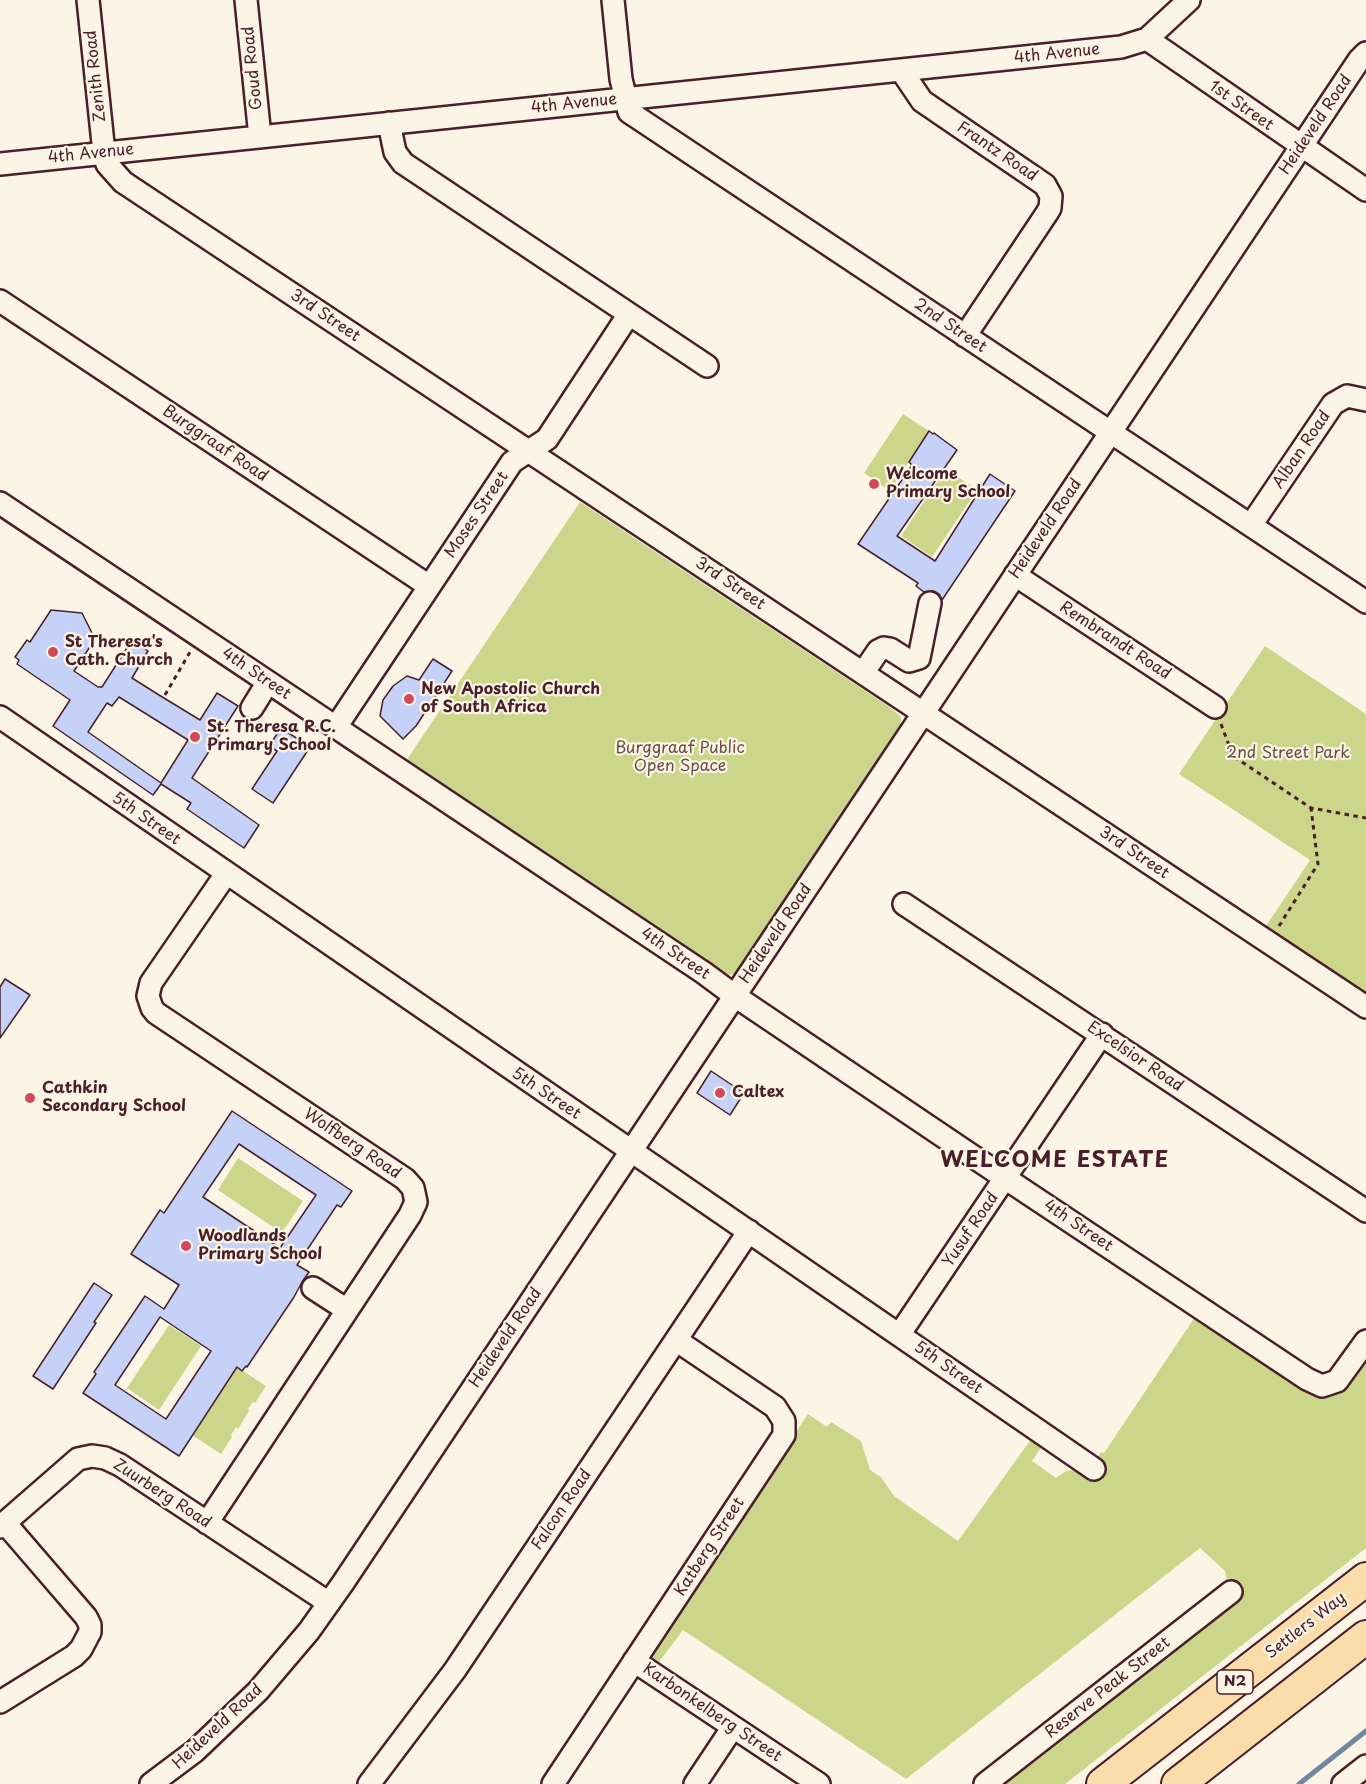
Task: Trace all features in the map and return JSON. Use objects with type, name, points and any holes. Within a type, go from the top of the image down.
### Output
[{"type":"highway","name":"Settlers Way","points":[[1103,1784],[1366,1580]]},
{"type":"highway","name":"N2","points":[[1178,1784],[1366,1637]]},
{"type":"highway","points":[[1242,1733],[1295,1716],[1366,1662]]},
{"type":"street","name":"Zenith Road","points":[[88,0],[104,153]]},
{"type":"street","name":"Goud Road","points":[[246,0],[261,136]]},
{"type":"street","name":"2nd Street","points":[[613,0],[621,79],[629,112],[1366,602]]},
{"type":"street","points":[[1147,39],[1189,0]]},
{"type":"street","name":"4th Avenue","points":[[0,164],[1121,47],[1147,39]]},
{"type":"street","name":"1st Street","points":[[1147,39],[1366,190]]},
{"type":"street","name":"Heideveld Road","points":[[165,1780],[258,1692],[309,1631],[329,1603],[1359,60],[1366,53]]},
{"type":"street","name":"Frantz Road","points":[[901,70],[922,101],[1040,182],[1051,196],[1047,213],[965,336]]},
{"type":"street","points":[[389,123],[395,152],[403,163],[707,366]]},
{"type":"street","name":"3rd Street","points":[[104,153],[107,164],[123,182],[1366,1007]]},
{"type":"street","name":"Burggraaf Road","points":[[0,301],[429,586]]},
{"type":"street","name":"Moses Street","points":[[336,727],[423,610],[429,586],[512,462],[547,439],[629,314]]},
{"type":"street","name":"Alban Road","points":[[1251,525],[1333,404],[1347,396],[1366,400]]},
{"type":"street","name":"4th Street","points":[[0,503],[1307,1379],[1322,1386],[1338,1381],[1366,1341]]},
{"type":"street","name":"Rembrandt Road","points":[[1015,575],[1215,707]]},
{"type":"street","points":[[863,673],[878,651],[884,648],[890,649],[909,661],[919,658],[930,603]]},
{"type":"street","points":[[252,708],[268,682]]},
{"type":"street","name":"5th Street","points":[[0,717],[1094,1469]]},
{"type":"street","name":"Wolfberg Road","points":[[207,1522],[414,1209],[416,1202],[413,1188],[405,1179],[156,1013],[149,1001],[151,983],[226,874]]},
{"type":"street","name":"Excelsior Road","points":[[904,904],[1366,1211]]},
{"type":"street","name":"Yusuf Road","points":[[899,1335],[1102,1034]]},
{"type":"street","name":"Falcon Road","points":[[369,1784],[456,1670],[749,1231]]},
{"type":"street","points":[[313,1288],[346,1310]]},
{"type":"street","name":"Katberg Street","points":[[554,1784],[784,1435],[785,1428],[781,1413],[775,1407],[676,1340]]},
{"type":"street","name":"Zuurberg Road","points":[[3,1525],[78,1459],[92,1456],[105,1458],[120,1465],[329,1603]]},
{"type":"street","points":[[0,1702],[74,1656],[87,1640],[90,1632],[90,1625],[86,1617],[3,1525]]},
{"type":"street","name":"Reserve Peak Street","points":[[986,1784],[1231,1592]]},
{"type":"street","name":"Karbonkelberg Street","points":[[634,1662],[819,1784]]},
{"type":"street","points":[[695,1784],[733,1727]]},
{"type":"street","points":[[1343,1784],[1366,1766]]},
{"type":"path","points":[[165,695],[200,636]]},
{"type":"path","points":[[1215,707],[1233,756],[1311,808],[1366,818]]},
{"type":"path","points":[[1269,942],[1318,864],[1311,808]]},
{"type":"green space","points":[[903,414],[929,431],[890,491],[864,473]]},
{"type":"green space","points":[[946,469],[977,490],[932,557],[901,536]]},
{"type":"green space","name":"Burggraaf Public Open Space","points":[[580,502],[888,706],[901,717],[900,731],[738,972],[734,974],[723,976],[404,764]]},
{"type":"green space","name":"2nd Street Park","points":[[1265,646],[1366,714],[1366,997],[1264,929],[1310,860],[1179,774]]},
{"type":"green space","points":[[238,1158],[303,1201],[282,1233],[218,1190]]},
{"type":"green space","points":[[1197,1314],[1309,1389],[1366,1353],[1366,1548],[1065,1784],[1004,1784],[1241,1599],[1227,1581],[1225,1571],[1200,1548],[906,1779],[683,1630],[656,1666],[652,1657],[654,1645],[808,1414],[827,1427],[831,1422],[861,1441],[870,1470],[881,1477],[894,1496],[958,1541],[1034,1435],[1044,1443],[1032,1461],[1056,1478],[1066,1471],[1082,1468],[1095,1462],[1101,1452],[1104,1453]]},
{"type":"green space","points":[[169,1325],[201,1346],[159,1410],[127,1388]]},
{"type":"green space","points":[[237,1367],[266,1386],[255,1403],[253,1402],[248,1409],[238,1429],[236,1427],[221,1454],[192,1435]]},
{"type":"building","points":[[929,431],[957,450],[897,536],[935,561],[990,474],[1015,491],[942,600],[939,594],[933,591],[924,592],[916,586],[918,583],[858,544],[912,465],[909,462]]},
{"type":"building","points":[[51,610],[82,613],[95,639],[74,671],[98,687],[102,687],[132,640],[148,651],[132,678],[159,695],[200,720],[217,693],[238,706],[192,778],[259,825],[244,848],[187,809],[191,803],[161,784],[153,795],[53,726],[70,700],[17,664],[19,660],[15,657],[27,640],[30,642]],"holes":[[[119,697],[188,740],[161,783],[88,732],[107,703],[112,706]]]},
{"type":"building","name":"New Apostolic Church of South Africa","points":[[433,659],[452,671],[416,726],[403,739],[380,716],[383,700],[393,686],[407,676],[419,680]]},
{"type":"building","points":[[281,728],[310,747],[273,803],[252,789],[277,751],[269,746]]},
{"type":"building","points":[[5,979],[30,995],[0,1038],[0,987]]},
{"type":"building","name":"Caltex","points":[[711,1071],[744,1093],[730,1115],[697,1093]]},
{"type":"building","points":[[232,1111],[352,1191],[341,1207],[337,1205],[297,1265],[309,1272],[294,1297],[247,1367],[242,1371],[237,1367],[179,1456],[83,1393],[96,1374],[94,1372],[145,1296],[164,1309],[179,1285],[131,1254],[160,1210],[164,1213]],"holes":[[[239,1144],[316,1195],[280,1248],[203,1197]],[[160,1317],[211,1351],[166,1419],[115,1385]]]},
{"type":"building","points":[[94,1283],[112,1295],[53,1389],[33,1376]]},
{"type":"waterway","points":[[1299,1784],[1366,1731]]},
{"type":"place","name":"Welcome Primary School","points":[[874,484]]},
{"type":"place","name":"St Theresa's Cath. Church","points":[[53,652]]},
{"type":"place","name":"New Apostolic Church of South Africa","points":[[409,699]]},
{"type":"place","name":"St. Theresa R.C. Primary School","points":[[195,737]]},
{"type":"place","name":"Caltex","points":[[720,1093]]},
{"type":"place","name":"Cathkin Secondary School","points":[[30,1098]]},
{"type":"place","name":"Woodlands Primary School","points":[[186,1246]]},
{"type":"district","name":"WELCOME ESTATE","points":[[1055,1161]]}]
